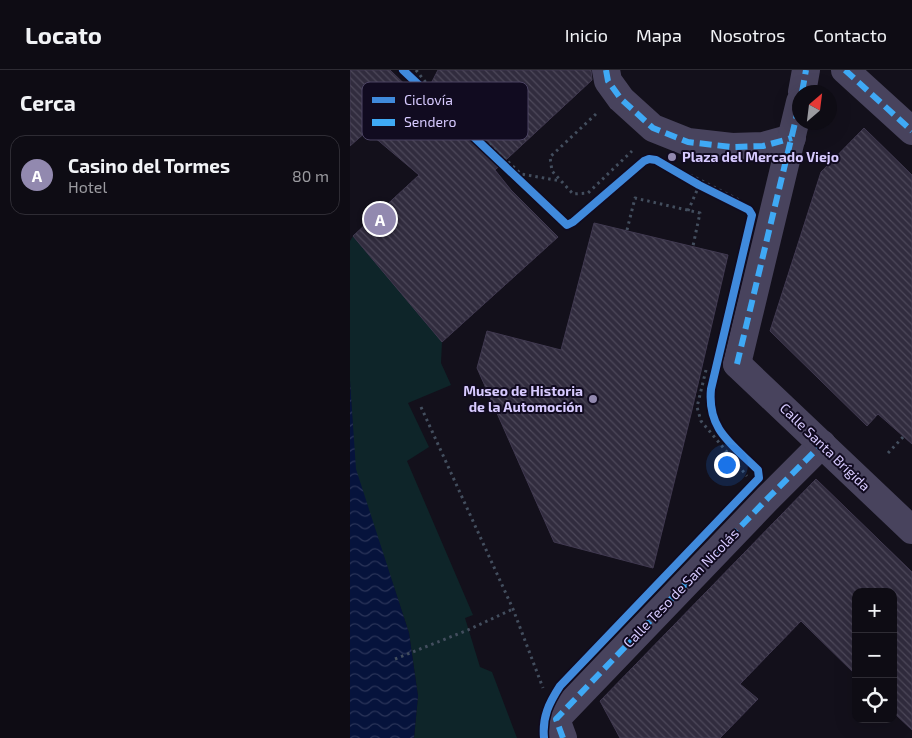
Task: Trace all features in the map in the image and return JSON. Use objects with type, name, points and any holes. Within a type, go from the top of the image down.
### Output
[{"type":"street","points":[[803,85],[806,70]]},
{"type":"street","points":[[845,70],[912,131]]},
{"type":"street","points":[[611,80],[621,99],[653,128],[688,142],[740,147],[763,146],[792,138],[794,130]]},
{"type":"street","name":"Calle Santa Brígida","points":[[792,138],[737,364],[912,530]]},
{"type":"street","name":"Calle Teso de San Nicolás","points":[[560,728],[761,505],[822,444]]},
{"type":"path","points":[[416,70],[425,82]]},
{"type":"path","points":[[410,77],[415,82]]},
{"type":"path","points":[[611,80],[606,105],[550,157],[552,171],[573,194],[588,193],[634,149]]},
{"type":"path","points":[[476,140],[518,180]]},
{"type":"path","points":[[485,140],[520,174],[561,181]]},
{"type":"path","points":[[686,175],[746,209]]},
{"type":"path","points":[[688,211],[700,183]]},
{"type":"path","points":[[627,230],[635,198],[700,213],[693,246]]},
{"type":"path","points":[[421,407],[513,609],[560,728]]},
{"type":"path","points":[[716,424],[718,430],[731,443]]},
{"type":"path","points":[[888,453],[904,436]]},
{"type":"path","points":[[395,659],[468,630],[513,609]]},
{"type":"green space","points":[[353,236],[442,342],[441,363],[451,385],[408,403],[429,447],[407,461],[473,615],[465,618],[480,667],[492,672],[517,738],[414,738],[418,696],[409,633],[355,469],[350,381],[350,241]]},
{"type":"water","points":[[350,381],[356,469],[409,633],[418,696],[414,738],[350,738]]},
{"type":"building","points":[[350,70],[390,70],[402,82],[362,82],[362,135],[350,146]]},
{"type":"building","points":[[438,70],[591,70],[592,80],[528,139],[528,82],[432,82]]},
{"type":"building","points":[[864,128],[912,175],[912,444],[878,414],[867,426],[770,331],[821,172]]},
{"type":"building","points":[[378,140],[527,140],[495,170],[511,190],[558,237],[442,342],[353,236],[419,175]]},
{"type":"building","name":"Museo de Historia de la Automoción","points":[[594,223],[728,255],[653,568],[554,542],[477,368],[487,331],[561,350]]},
{"type":"building","points":[[816,479],[912,572],[912,730],[897,716],[897,588],[852,588],[852,671],[801,621],[740,684],[758,699],[720,738],[620,738],[600,701]]},
{"type":"marked path","points":[[606,70],[608,81],[621,99],[653,128],[688,142],[732,147],[763,146],[792,138]]},
{"type":"marked path","points":[[803,85],[806,70]]},
{"type":"marked path","points":[[845,70],[912,131]]},
{"type":"marked path","points":[[737,364],[793,130]]},
{"type":"marked path","points":[[563,738],[556,719],[822,444]]},
{"type":"cycle path","points":[[403,70],[416,82]]},
{"type":"cycle path","points":[[477,140],[567,225],[573,222],[644,161],[649,159],[656,160],[699,185],[749,210],[752,215],[711,389],[711,403],[717,426],[731,444],[758,470],[759,478],[560,686],[547,710],[544,723],[544,738]]},
{"type":"place","name":"Plaza del Mercado Viejo","points":[[672,157]]},
{"type":"place","name":"Casino del Tormes","points":[[380,219]]},
{"type":"place","name":"Museo de Historia de la Automoción","points":[[593,399]]}]
